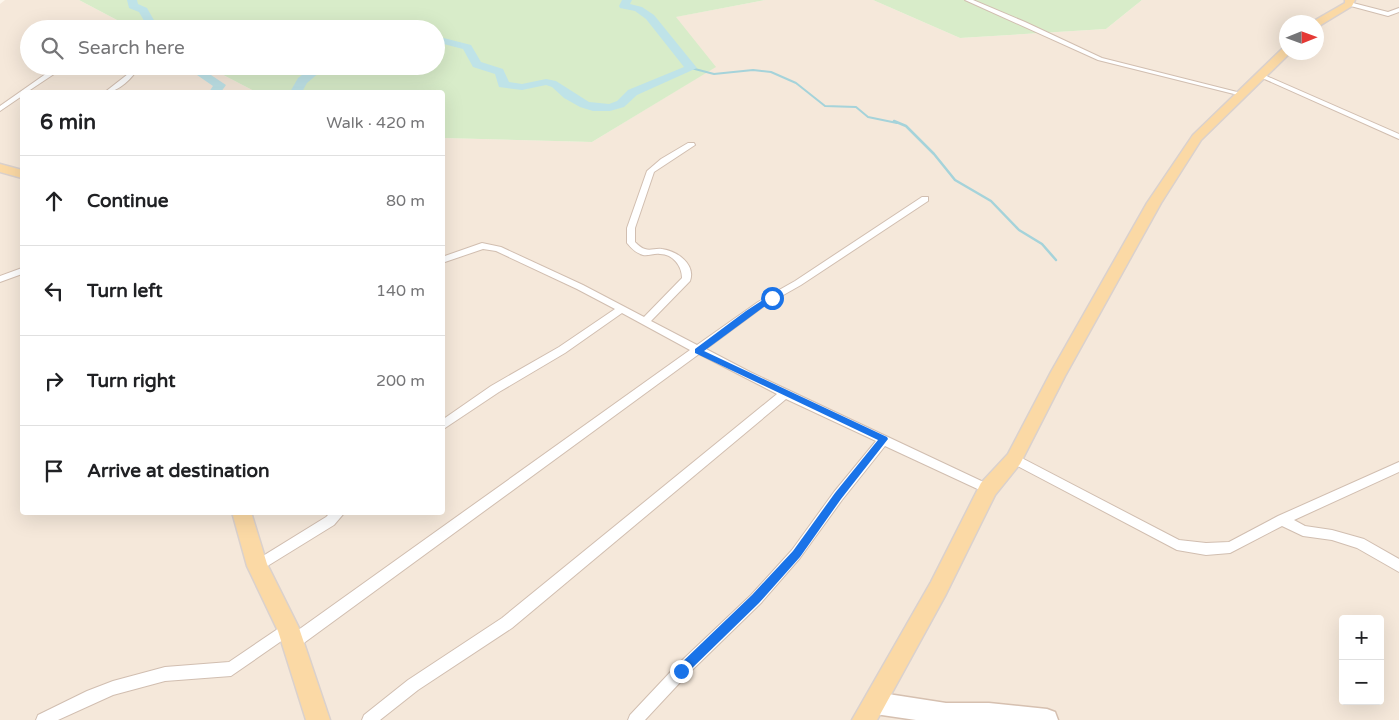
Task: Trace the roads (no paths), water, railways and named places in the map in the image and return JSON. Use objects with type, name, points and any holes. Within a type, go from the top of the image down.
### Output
[{"type":"main road","points":[[1324,19],[1349,2]]},
{"type":"main road","points":[[1047,720],[989,714],[870,711],[938,588],[988,489],[1014,459],[1066,359],[1154,203],[1197,138],[1279,58]]},
{"type":"main road","points":[[0,168],[20,173]]},
{"type":"main road","points":[[242,515],[257,566],[290,636],[318,720]]},
{"type":"street","points":[[968,0],[1100,59],[1242,94]]},
{"type":"street","points":[[1349,2],[1388,14],[1399,10]]},
{"type":"street","points":[[27,90],[48,75]]},
{"type":"street","points":[[111,90],[131,75]]},
{"type":"street","points":[[1262,76],[1399,137]]},
{"type":"street","points":[[0,109],[20,95]]},
{"type":"street","points":[[645,321],[688,279],[688,273],[684,264],[675,257],[664,252],[648,252],[636,248],[631,243],[631,228],[652,171],[664,161],[691,145]]},
{"type":"street","points":[[43,720],[92,696],[120,686],[165,674],[230,669],[290,636],[698,351],[761,304],[798,283],[925,199]]},
{"type":"street","points":[[445,259],[482,246],[498,250],[580,287],[698,351],[988,489]]},
{"type":"street","points":[[0,279],[20,272]]},
{"type":"street","points":[[445,424],[495,389],[562,350],[622,309]]},
{"type":"street","points":[[369,720],[413,684],[508,622],[786,393]]},
{"type":"street","points":[[636,720],[681,671],[756,599],[796,554],[838,496],[884,439]]},
{"type":"street","points":[[1014,459],[1177,545],[1206,549],[1230,547],[1282,520],[1399,467]]},
{"type":"street","points":[[257,566],[336,515]]},
{"type":"street","points":[[1282,520],[1303,531],[1332,535],[1360,543],[1399,566]]},
{"type":"waterway","points":[[132,0],[133,6],[143,10],[149,20]]},
{"type":"waterway","points":[[445,41],[467,47],[477,65],[499,71],[503,85],[522,87],[546,82],[556,84],[569,96],[584,105],[610,108],[620,104],[626,97],[655,82],[691,68],[650,17],[638,9],[624,6],[627,0]]},
{"type":"waterway","points":[[691,68],[714,74],[753,70],[771,72],[796,83],[825,106],[856,107],[868,117],[897,123]]},
{"type":"waterway","points":[[204,75],[220,85],[216,90]]},
{"type":"waterway","points":[[296,90],[302,80],[309,75]]},
{"type":"waterway","points":[[894,121],[906,126],[934,154],[955,180],[991,201],[1019,230],[1042,244],[1056,260]]}]
